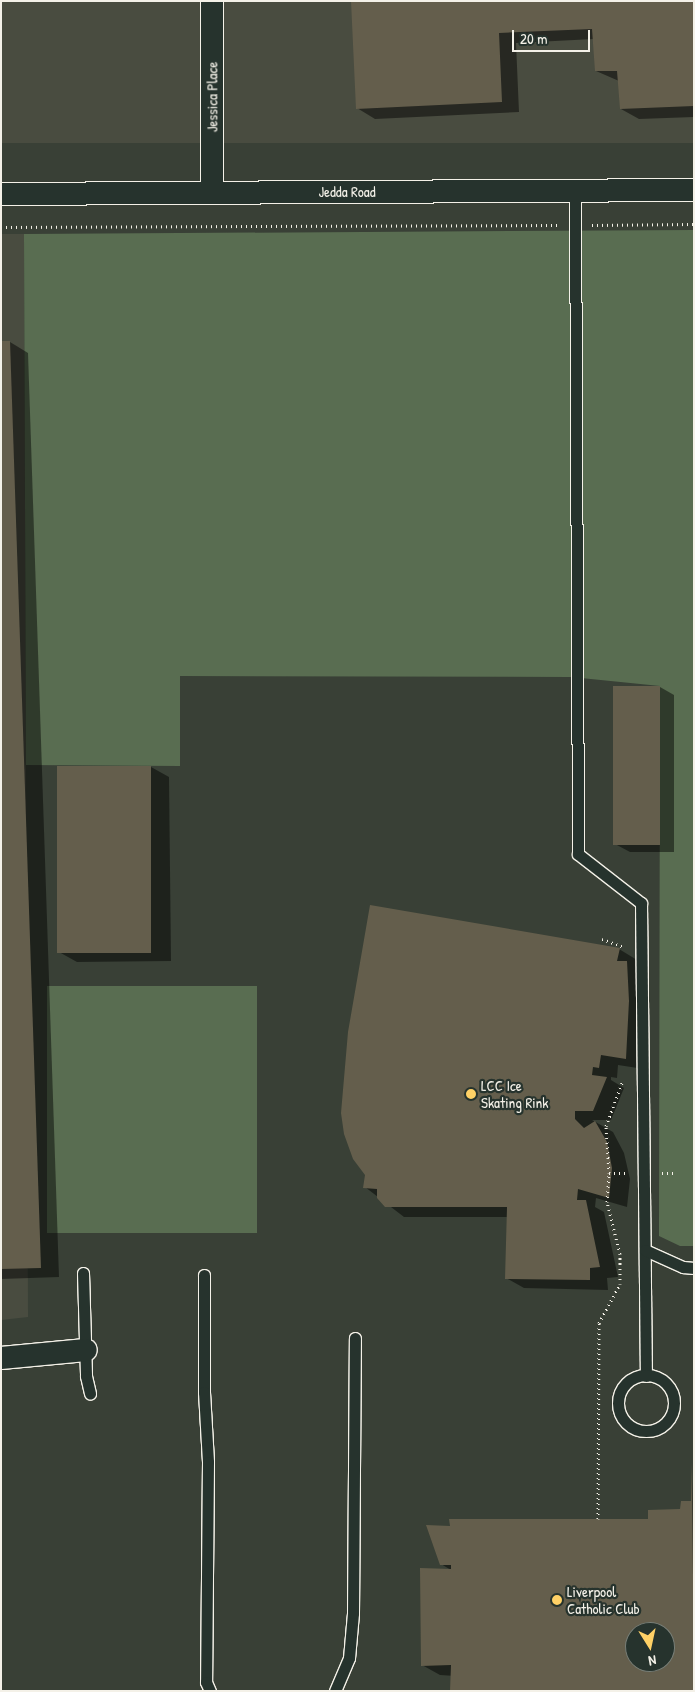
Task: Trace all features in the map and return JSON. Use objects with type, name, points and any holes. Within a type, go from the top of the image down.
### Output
[{"type":"street","name":"Jessica Place","points":[[212,1],[212,193]]},
{"type":"street","name":"Jedda Road","points":[[1,194],[694,190]]},
{"type":"street","points":[[1,1358],[86,1350]]},
{"type":"lane","points":[[575,190],[578,854],[641,903],[646,1376]]},
{"type":"lane","points":[[645,1250],[682,1267],[694,1268]]},
{"type":"lane","points":[[83,1273],[86,1376],[90,1394]]},
{"type":"lane","points":[[204,1275],[204,1392],[208,1462],[206,1682],[210,1691]]},
{"type":"lane","points":[[335,1691],[349,1658],[353,1613],[355,1338]]},
{"type":"lane","points":[[646,1376],[659,1378],[666,1384],[674,1400],[670,1417],[664,1425],[647,1432],[637,1430],[622,1419],[618,1400],[625,1384],[646,1376]]},
{"type":"path","points":[[598,225],[694,224]]},
{"type":"path","points":[[1,228],[554,225]]},
{"type":"path","points":[[602,939],[629,950]]},
{"type":"path","points":[[598,1519],[599,1323],[620,1284],[620,1254],[607,1202],[609,1173],[606,1126],[624,1076]]},
{"type":"shaded area","points":[[1,1],[694,1],[694,143],[1,143]]},
{"type":"shaded area","points":[[1,234],[24,234],[28,1317],[1,1320]]},
{"type":"green space","points":[[694,230],[694,1246],[680,1246],[659,1236],[660,686],[571,677],[180,676],[180,766],[26,765],[24,234]]},
{"type":"green space","points":[[47,986],[257,986],[257,1233],[47,1233]]},
{"type":"building","points":[[351,1],[694,1],[694,106],[620,109],[617,71],[595,71],[592,29],[499,33],[502,102],[356,109]]},
{"type":"building","points":[[1,341],[10,341],[41,1268],[1,1269]]},
{"type":"building","points":[[613,686],[660,686],[660,845],[613,845]]},
{"type":"building","points":[[57,766],[151,766],[151,953],[57,953]]},
{"type":"building","name":"LCC Ice Skating Rink","points":[[370,905],[620,948],[617,961],[627,961],[629,1001],[626,1059],[601,1055],[599,1068],[593,1067],[592,1075],[607,1077],[593,1111],[575,1111],[575,1119],[584,1128],[595,1121],[607,1142],[612,1168],[609,1198],[578,1189],[577,1200],[586,1200],[600,1267],[590,1268],[590,1280],[505,1279],[507,1207],[385,1207],[377,1198],[377,1189],[363,1188],[365,1175],[353,1159],[344,1134],[341,1113],[348,1032]]},
{"type":"building","name":"Liverpool Catholic Club","points":[[692,1462],[694,1691],[450,1691],[451,1665],[421,1666],[420,1568],[451,1569],[451,1565],[440,1565],[426,1525],[450,1526],[449,1519],[648,1519],[648,1510],[680,1509],[681,1501],[691,1501]]},
{"type":"place","name":"LCC Ice Skating Rink","points":[[471,1094]]},
{"type":"place","name":"Liverpool Catholic Club","points":[[557,1600]]}]
